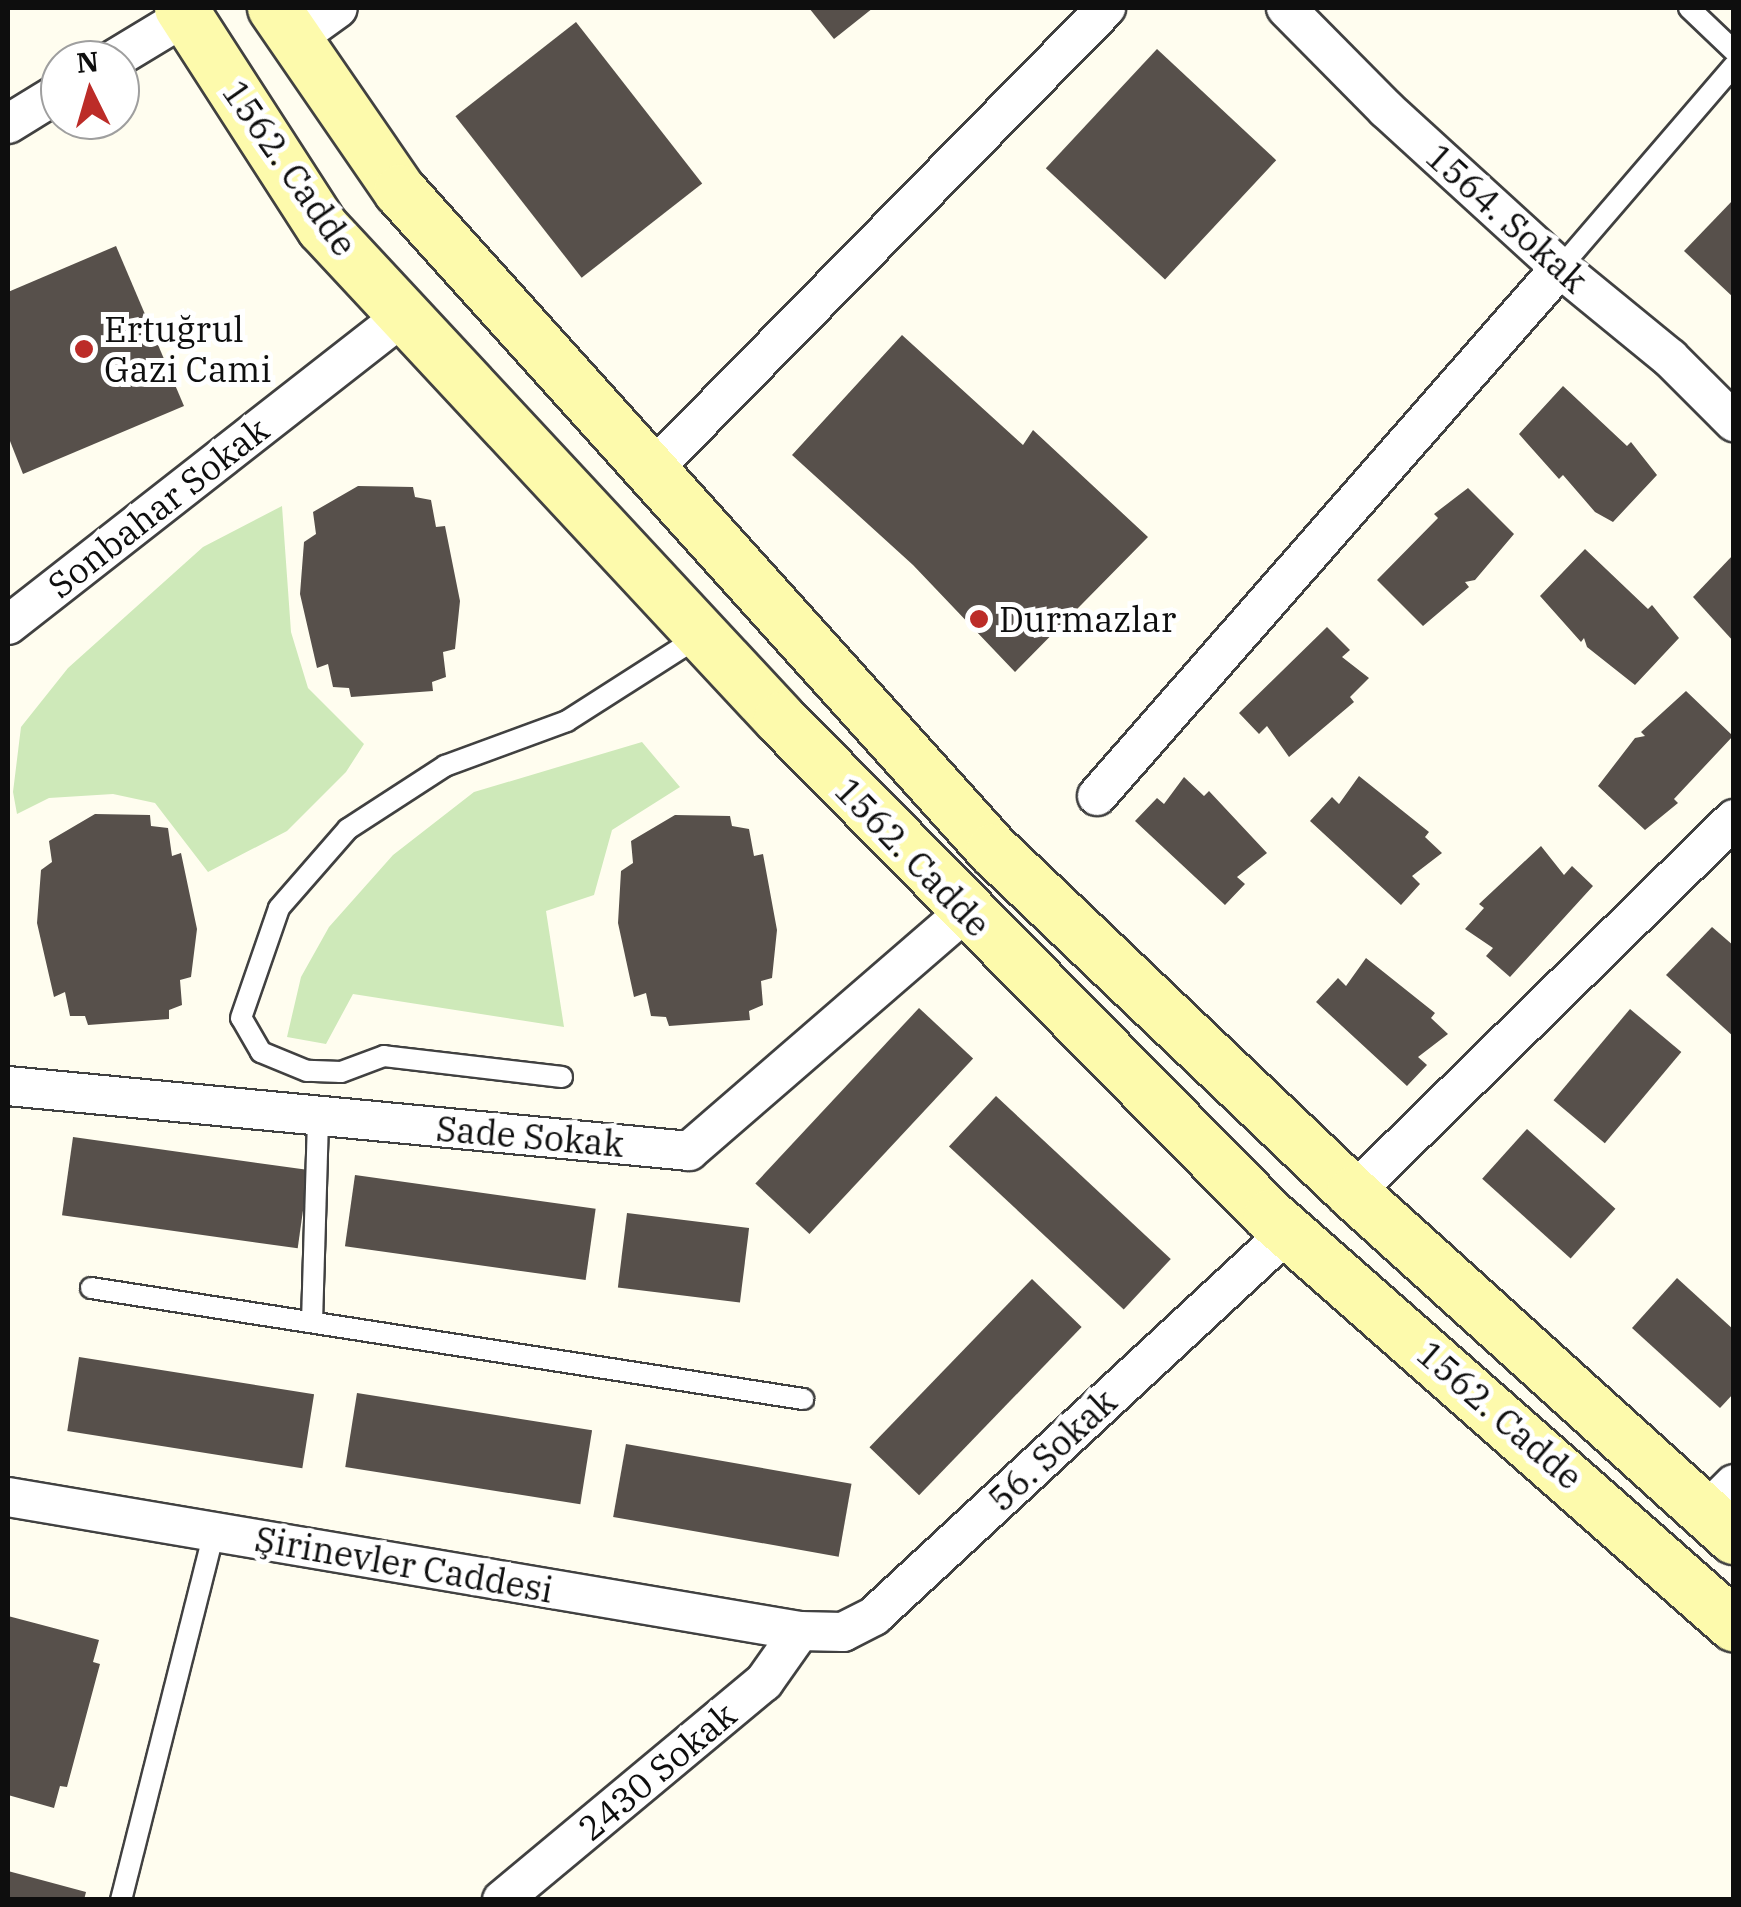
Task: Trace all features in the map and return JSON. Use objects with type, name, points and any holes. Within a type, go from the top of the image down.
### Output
[{"type":"main road","name":"1562. Cadde","points":[[184,12],[323,228],[700,636],[966,912],[1288,1232],[1734,1625]]},
{"type":"main road","name":"1562. Cadde","points":[[284,24],[400,191],[654,468],[993,850],[1352,1193],[1725,1511]]},
{"type":"street","points":[[284,24],[338,8]]},
{"type":"street","points":[[654,468],[1106,8]]},
{"type":"street","name":"1564. Sokak","points":[[1286,8],[1560,268],[1670,358],[1734,422]]},
{"type":"street","points":[[140,42],[184,12]]},
{"type":"street","points":[[8,124],[40,104]]},
{"type":"street","points":[[1097,796],[1560,268]]},
{"type":"street","name":"Sonbahar Sokak","points":[[8,625],[403,316]]},
{"type":"street","points":[[1352,1193],[1734,819]]},
{"type":"street","name":"Sade Sokak","points":[[8,1086],[688,1151],[966,912]]},
{"type":"street","name":"56. Sokak","points":[[800,1631],[843,1632],[874,1616],[1288,1232]]},
{"type":"street","name":"Şirinevler Caddesi","points":[[8,1497],[800,1631]]},
{"type":"street","name":"2430 Sokak","points":[[502,1900],[764,1682],[800,1631]]},
{"type":"lane","points":[[1689,8],[1734,51]]},
{"type":"lane","points":[[1560,268],[1734,66]]},
{"type":"lane","points":[[562,1077],[384,1056],[340,1072],[307,1071],[261,1052],[241,1018],[279,908],[348,829],[445,766],[567,721],[700,636]]},
{"type":"lane","points":[[312,1322],[318,1116]]},
{"type":"lane","points":[[91,1288],[803,1398]]},
{"type":"lane","points":[[122,1900],[214,1532]]},
{"type":"green space","points":[[282,506],[291,632],[308,688],[364,744],[346,772],[287,831],[208,872],[155,803],[113,794],[49,798],[17,814],[13,792],[21,727],[68,668],[203,547]]},
{"type":"green space","points":[[642,742],[680,787],[612,830],[594,895],[546,911],[564,1027],[353,994],[326,1044],[287,1037],[301,977],[329,927],[393,855],[474,792]]},
{"type":"building","points":[[809,8],[873,8],[834,39]]},
{"type":"building","points":[[576,22],[702,184],[582,278],[455,116]]},
{"type":"building","points":[[1157,49],[1276,160],[1165,279],[1046,168]]},
{"type":"building","points":[[1734,199],[1734,298],[1684,251]]},
{"type":"building","name":"Ertuğrul Gazi Cami","points":[[116,246],[184,406],[23,474],[8,436],[8,292]]},
{"type":"building","points":[[902,335],[1023,445],[1033,430],[1148,537],[1015,672],[913,565],[792,455]]},
{"type":"building","points":[[1563,386],[1627,446],[1631,442],[1657,475],[1613,522],[1595,512],[1563,475],[1559,479],[1519,434]]},
{"type":"building","points":[[358,486],[413,487],[415,497],[431,500],[436,527],[445,526],[460,601],[455,649],[443,652],[446,677],[432,682],[433,691],[351,697],[349,688],[333,687],[328,664],[317,668],[300,594],[304,542],[316,534],[313,512]]},
{"type":"building","points":[[1468,488],[1514,534],[1475,580],[1465,582],[1469,587],[1423,626],[1377,580],[1438,518],[1434,514]]},
{"type":"building","points":[[1585,549],[1648,609],[1652,605],[1679,638],[1635,685],[1587,647],[1584,638],[1581,642],[1540,596]]},
{"type":"building","points":[[1734,554],[1734,642],[1693,597]]},
{"type":"building","points":[[1327,627],[1350,650],[1342,657],[1369,678],[1350,697],[1354,702],[1289,757],[1267,726],[1259,734],[1239,713]]},
{"type":"building","points":[[1686,691],[1733,736],[1674,799],[1678,803],[1645,830],[1598,786],[1635,738],[1645,736],[1641,732]]},
{"type":"building","points":[[1359,776],[1429,832],[1425,837],[1442,853],[1412,876],[1420,884],[1401,905],[1310,821],[1332,797],[1339,804]]},
{"type":"building","points":[[1184,777],[1204,796],[1209,791],[1267,853],[1237,877],[1245,884],[1225,905],[1135,821],[1157,798],[1164,804]]},
{"type":"building","points":[[95,814],[150,815],[151,826],[168,828],[172,856],[181,853],[197,929],[191,977],[180,980],[182,1005],[169,1010],[169,1019],[88,1025],[85,1016],[70,1016],[65,992],[54,997],[37,923],[41,870],[52,862],[49,841]]},
{"type":"building","points":[[675,815],[730,816],[732,826],[749,829],[754,856],[763,854],[777,930],[772,978],[761,981],[763,1005],[749,1011],[750,1020],[669,1026],[666,1017],[651,1016],[646,993],[634,997],[618,923],[621,871],[633,863],[631,841]]},
{"type":"building","points":[[1541,846],[1564,875],[1572,866],[1593,886],[1510,977],[1486,956],[1493,948],[1465,929],[1484,908],[1479,904]]},
{"type":"building","points":[[1712,927],[1734,946],[1734,1037],[1666,975]]},
{"type":"building","points":[[1366,958],[1435,1013],[1431,1018],[1448,1034],[1418,1057],[1427,1065],[1407,1086],[1316,1002],[1338,978],[1346,986]]},
{"type":"building","points":[[919,1008],[973,1058],[809,1234],[755,1184]]},
{"type":"building","points":[[1630,1009],[1681,1052],[1605,1143],[1554,1100]]},
{"type":"building","points":[[996,1096],[1171,1259],[1124,1309],[949,1146]]},
{"type":"building","points":[[1527,1129],[1615,1209],[1571,1258],[1482,1179]]},
{"type":"building","points":[[73,1137],[309,1170],[298,1248],[62,1215]]},
{"type":"building","points":[[355,1175],[596,1209],[586,1280],[345,1246]]},
{"type":"building","points":[[627,1213],[749,1228],[740,1302],[618,1287]]},
{"type":"building","points":[[1677,1278],[1734,1330],[1734,1393],[1720,1408],[1632,1328]]},
{"type":"building","points":[[1032,1279],[1082,1327],[919,1495],[869,1447]]},
{"type":"building","points":[[79,1357],[314,1394],[302,1468],[67,1431]]},
{"type":"building","points":[[357,1393],[592,1430],[580,1504],[345,1467]]},
{"type":"building","points":[[626,1444],[852,1484],[839,1557],[613,1517]]},
{"type":"building","points":[[8,1616],[99,1640],[93,1662],[100,1664],[67,1787],[60,1786],[54,1808],[8,1795]]},
{"type":"building","points":[[8,1871],[86,1892],[84,1900],[8,1900]]},
{"type":"place","name":"Ertuğrul Gazi Cami","points":[[84,349]]},
{"type":"place","name":"Durmazlar","points":[[979,619]]}]
